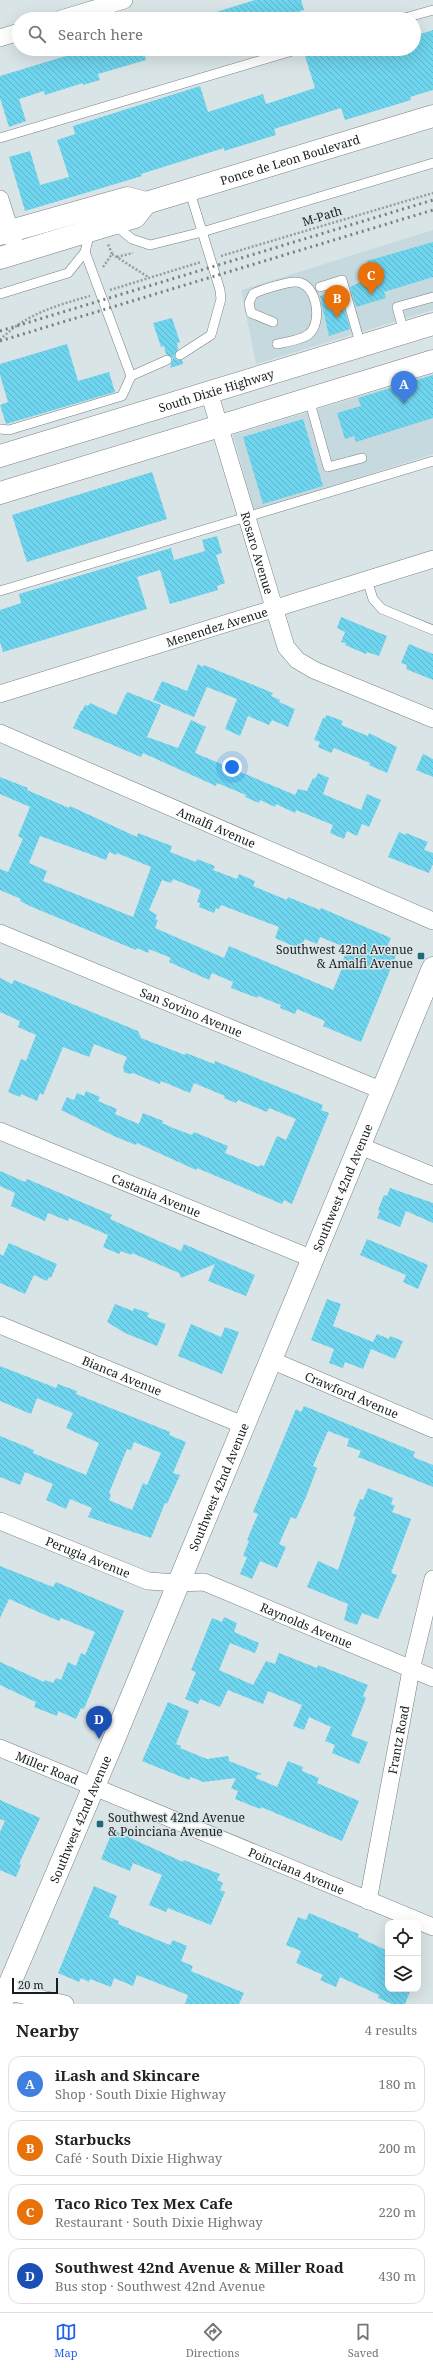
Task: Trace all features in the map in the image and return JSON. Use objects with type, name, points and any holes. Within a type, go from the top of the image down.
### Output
[{"type":"main road","name":"Ponce de Leon Boulevard","points":[[5,232],[127,198],[146,202],[433,116]]},
{"type":"main road","points":[[9,255],[103,231],[135,217],[146,202]]},
{"type":"main road","name":"South Dixie Highway","points":[[0,456],[433,324]]},
{"type":"main road","points":[[0,492],[433,361]]},
{"type":"main road","name":"Southwest 42nd Avenue","points":[[2,1995],[94,1787],[433,968]]},
{"type":"street","points":[[84,12],[124,0]]},
{"type":"street","points":[[0,38],[12,34]]},
{"type":"street","points":[[0,199],[9,255]]},
{"type":"street","name":"Rosaro Avenue","points":[[209,392],[273,609],[286,646],[304,665],[433,720]]},
{"type":"street","name":"Menendez Avenue","points":[[0,694],[432,561]]},
{"type":"street","name":"Amalfi Avenue","points":[[0,733],[433,921]]},
{"type":"street","name":"San Sovino Avenue","points":[[0,933],[383,1091]]},
{"type":"street","name":"Castania Avenue","points":[[0,1131],[313,1259]]},
{"type":"street","points":[[360,1146],[433,1176]]},
{"type":"street","name":"Bianca Avenue","points":[[0,1325],[243,1425]]},
{"type":"street","name":"Crawford Avenue","points":[[271,1360],[433,1429]]},
{"type":"street","name":"Perugia Avenue","points":[[0,1521],[148,1581],[178,1583]]},
{"type":"street","name":"Frantz Road","points":[[368,1901],[411,1670],[433,1579]]},
{"type":"street","name":"Raynolds Avenue","points":[[178,1583],[204,1582],[433,1678]]},
{"type":"street","name":"Miller Road","points":[[0,1748],[94,1787]]},
{"type":"street","name":"Poinciana Avenue","points":[[94,1787],[433,1927]]},
{"type":"street","points":[[2,1995],[65,2004]]},
{"type":"lane","points":[[421,13],[433,10]]},
{"type":"lane","points":[[0,138],[275,56]]},
{"type":"lane","points":[[0,294],[68,273],[103,231],[150,245],[202,232],[433,163]]},
{"type":"lane","points":[[180,355],[212,335],[221,299],[189,190]]},
{"type":"lane","points":[[85,252],[131,376]]},
{"type":"lane","points":[[320,287],[342,280],[360,346]]},
{"type":"lane","points":[[273,322],[251,312],[249,303],[253,294],[292,282],[301,283],[308,287],[317,313],[312,330],[304,337],[277,344]]},
{"type":"lane","points":[[404,332],[397,307],[433,297]]},
{"type":"lane","points":[[112,422],[131,376],[168,360]]},
{"type":"lane","points":[[0,429],[9,430],[122,396]]},
{"type":"lane","points":[[309,399],[328,467],[362,458]]},
{"type":"lane","points":[[0,591],[246,519],[433,461]]},
{"type":"lane","points":[[367,580],[373,599],[382,609],[433,630]]},
{"type":"path","name":"M-Path","points":[[215,257],[433,193]]},
{"type":"path","points":[[103,231],[112,254],[148,277]]},
{"type":"path","points":[[116,257],[139,251]]},
{"type":"path","points":[[100,270],[112,254]]},
{"type":"path","points":[[111,290],[205,260]]},
{"type":"path","points":[[0,340],[12,327],[36,314],[96,294]]},
{"type":"shaded area","points":[[433,230],[433,310],[256,364],[241,290]]},
{"type":"shaded area","points":[[433,374],[433,454],[254,511],[233,435]]},
{"type":"building","points":[[255,0],[301,0],[304,10],[298,12],[216,12]]},
{"type":"building","points":[[433,30],[433,90],[410,97],[411,100],[345,120],[341,108],[274,129],[276,135],[224,151],[224,148],[141,174],[142,176],[25,211],[9,157],[30,151],[40,185],[69,177],[57,140],[75,134],[73,126],[200,86],[208,112],[263,94],[266,104],[315,88],[305,56],[421,56],[421,34]]},
{"type":"building","points":[[66,56],[145,56],[146,60],[98,74],[100,80],[83,85],[83,83],[45,95],[44,91],[19,99],[26,121],[9,127],[0,98],[0,76]]},
{"type":"building","points":[[433,242],[433,277],[384,292],[386,298],[356,307],[350,287],[365,280],[362,268],[369,266],[367,261]]},
{"type":"building","points":[[339,291],[350,329],[329,336],[320,296]]},
{"type":"building","points":[[172,318],[180,342],[177,343],[178,349],[174,356],[177,360],[182,360],[183,364],[170,368],[173,358],[166,354],[164,346],[161,347],[153,323]]},
{"type":"building","points":[[67,344],[78,381],[109,372],[115,392],[6,424],[0,405],[8,402],[0,375],[0,364]]},
{"type":"building","points":[[433,375],[433,418],[356,442],[354,436],[345,439],[337,413],[361,406],[358,398]]},
{"type":"building","points":[[303,419],[323,486],[263,504],[243,437]]},
{"type":"building","points":[[152,472],[167,519],[27,562],[12,515]]},
{"type":"building","points":[[217,536],[222,553],[216,555],[225,583],[217,586],[218,590],[170,604],[160,570],[137,577],[147,609],[3,652],[0,642],[0,610],[21,603],[19,594],[171,548],[174,560],[205,551],[202,540]]},
{"type":"building","points":[[341,617],[387,636],[379,656],[367,652],[366,654],[345,645],[346,643],[341,642],[345,632],[337,628]]},
{"type":"building","points":[[409,644],[433,654],[433,680],[406,669],[407,665],[401,663]]},
{"type":"building","points":[[198,664],[203,667],[204,665],[273,693],[271,696],[280,700],[279,702],[295,709],[288,727],[272,720],[269,725],[248,716],[240,736],[225,729],[237,699],[207,687],[194,717],[153,700],[162,681],[187,691]]},
{"type":"building","points":[[127,692],[161,705],[147,737],[178,748],[191,720],[206,727],[195,753],[295,795],[298,789],[307,791],[313,778],[315,779],[318,773],[329,778],[323,794],[361,810],[367,794],[381,800],[369,827],[362,824],[357,836],[347,831],[344,839],[330,833],[333,825],[296,810],[295,813],[276,804],[275,807],[260,800],[259,803],[245,797],[246,795],[217,783],[216,786],[143,753],[141,757],[73,728],[85,705],[88,706],[90,703],[116,715]]},
{"type":"building","points":[[327,715],[343,721],[341,725],[368,736],[369,733],[397,747],[387,773],[369,765],[370,763],[334,748],[331,753],[318,747],[320,742],[314,740],[323,718]]},
{"type":"building","points":[[423,754],[433,759],[433,777],[416,770]]},
{"type":"building","points":[[0,777],[28,788],[27,790],[69,808],[70,806],[137,837],[138,833],[172,846],[170,852],[196,862],[197,859],[215,866],[213,870],[237,879],[239,874],[255,881],[253,886],[287,900],[288,897],[320,910],[321,908],[391,938],[386,949],[397,953],[361,1042],[323,1026],[325,1021],[297,1009],[295,1014],[280,1008],[281,1005],[231,988],[233,982],[212,973],[209,980],[169,962],[171,958],[149,949],[148,953],[137,948],[136,950],[32,907],[20,901],[21,899],[0,890],[0,869],[8,872],[23,839],[18,836],[30,807],[0,794]],"holes":[[[40,836],[106,860],[109,852],[116,855],[117,853],[151,867],[133,917],[43,881],[47,871],[29,863]],[[173,879],[201,890],[197,902],[200,903],[199,907],[214,913],[216,908],[219,909],[221,905],[279,927],[275,938],[300,949],[305,939],[317,944],[320,937],[347,948],[342,964],[343,966],[333,990],[229,946],[224,958],[155,928],[158,920],[155,919],[157,915],[149,910],[162,880],[171,883]]]},
{"type":"building","points":[[399,832],[405,835],[406,833],[428,842],[424,850],[433,853],[433,864],[429,873],[388,857]]},
{"type":"building","points":[[0,978],[12,984],[14,980],[138,1031],[141,1038],[185,1055],[186,1053],[214,1064],[215,1061],[323,1105],[321,1110],[329,1113],[292,1204],[284,1200],[282,1204],[197,1168],[196,1170],[137,1143],[136,1145],[116,1137],[61,1110],[67,1097],[74,1100],[77,1093],[84,1096],[86,1091],[100,1097],[98,1101],[117,1109],[115,1114],[139,1124],[143,1113],[163,1121],[162,1123],[173,1128],[192,1135],[194,1132],[228,1146],[225,1153],[259,1167],[260,1165],[264,1166],[277,1136],[286,1140],[296,1119],[269,1108],[267,1112],[238,1100],[236,1103],[224,1098],[225,1096],[194,1083],[190,1093],[161,1081],[160,1084],[133,1073],[129,1074],[124,1072],[123,1067],[127,1057],[94,1044],[89,1057],[63,1047],[43,1095],[40,1093],[37,1101],[21,1094],[20,1097],[8,1092],[21,1059],[26,1061],[36,1035],[18,1027],[20,1021],[0,1012]]},
{"type":"building","points":[[0,1171],[25,1182],[27,1179],[112,1215],[110,1219],[181,1251],[184,1244],[255,1275],[246,1296],[208,1281],[215,1264],[181,1278],[179,1273],[132,1253],[131,1255],[121,1251],[119,1254],[103,1247],[108,1235],[69,1218],[68,1221],[48,1213],[45,1221],[11,1206],[15,1193],[0,1186]]},
{"type":"building","points":[[390,1188],[433,1203],[433,1223],[406,1211],[400,1227],[377,1218],[380,1211],[378,1210],[384,1195],[387,1196]]},
{"type":"building","points":[[367,1239],[428,1265],[418,1289],[403,1282],[406,1275],[360,1255]]},
{"type":"building","points":[[9,1243],[57,1264],[51,1278],[49,1277],[47,1281],[34,1275],[25,1294],[0,1283],[0,1254],[3,1256]]},
{"type":"building","points":[[327,1299],[341,1304],[333,1326],[373,1342],[377,1334],[389,1339],[390,1336],[403,1341],[395,1359],[371,1349],[363,1369],[345,1362],[343,1368],[329,1363],[334,1349],[311,1340]]},
{"type":"building","points":[[115,1304],[133,1311],[134,1308],[149,1313],[147,1317],[166,1324],[157,1346],[125,1333],[107,1322]]},
{"type":"building","points":[[191,1324],[221,1337],[225,1327],[239,1332],[222,1374],[178,1356]]},
{"type":"building","points":[[0,1366],[56,1388],[58,1384],[77,1391],[76,1394],[170,1432],[169,1435],[186,1442],[173,1473],[180,1475],[167,1504],[165,1503],[151,1538],[88,1517],[92,1508],[70,1499],[66,1509],[46,1500],[53,1484],[25,1472],[20,1485],[0,1477],[0,1436],[34,1450],[33,1453],[86,1475],[99,1443],[66,1428],[73,1413],[37,1398],[31,1414],[0,1401]],"holes":[[[134,1442],[161,1453],[147,1485],[143,1483],[132,1510],[109,1500],[111,1494],[109,1493],[127,1449],[131,1450]]]},
{"type":"building","points":[[304,1406],[415,1452],[413,1457],[433,1465],[433,1487],[358,1457],[361,1451],[347,1446],[349,1439],[328,1431],[313,1466],[317,1468],[306,1497],[296,1519],[291,1517],[279,1544],[286,1547],[277,1568],[260,1561],[252,1579],[240,1574],[247,1557],[243,1556],[249,1541],[247,1540],[258,1514],[253,1512],[296,1409],[301,1412]]},
{"type":"building","points":[[368,1488],[393,1498],[391,1504],[395,1506],[392,1512],[411,1519],[391,1573],[397,1575],[378,1619],[362,1613],[357,1625],[344,1620],[348,1604],[307,1587],[318,1561],[338,1570],[356,1517],[353,1516],[360,1499],[363,1500]]},
{"type":"building","points":[[0,1566],[53,1587],[56,1582],[124,1611],[84,1709],[81,1708],[76,1719],[58,1711],[57,1716],[34,1707],[36,1702],[0,1685],[0,1662],[44,1682],[45,1680],[53,1683],[56,1678],[61,1680],[68,1662],[76,1666],[81,1653],[85,1655],[95,1632],[61,1618],[59,1621],[9,1599],[0,1618]]},
{"type":"building","points":[[224,1617],[237,1623],[234,1632],[259,1643],[255,1653],[230,1643],[219,1670],[253,1685],[266,1661],[275,1664],[279,1653],[317,1668],[318,1665],[368,1685],[363,1696],[366,1698],[351,1736],[368,1742],[359,1764],[332,1753],[335,1745],[325,1741],[331,1727],[309,1717],[304,1730],[293,1726],[302,1705],[268,1691],[263,1704],[228,1690],[220,1707],[200,1699],[198,1704],[185,1699],[196,1672],[191,1670],[212,1618],[222,1622]]},
{"type":"building","points":[[168,1702],[189,1711],[176,1744],[181,1746],[180,1748],[207,1759],[228,1756],[229,1761],[262,1774],[257,1775],[256,1778],[277,1787],[288,1761],[303,1767],[302,1771],[319,1778],[317,1783],[359,1801],[342,1841],[261,1807],[260,1809],[235,1799],[238,1791],[231,1788],[236,1778],[203,1782],[191,1777],[189,1780],[142,1761]]},
{"type":"building","points":[[0,1800],[40,1818],[19,1864],[21,1865],[16,1877],[0,1870],[0,1832],[5,1821],[0,1819]]},
{"type":"building","points":[[113,1830],[183,1862],[184,1860],[220,1874],[217,1880],[223,1883],[220,1890],[225,1892],[211,1925],[168,1908],[166,1912],[149,1905],[162,1875],[133,1863],[130,1871],[101,1859]]},
{"type":"building","points":[[94,1886],[117,1896],[109,1917],[119,1921],[118,1924],[170,1945],[173,1940],[187,1946],[181,1961],[193,1966],[191,1971],[244,1993],[239,2004],[185,2004],[188,1995],[137,1975],[133,1986],[114,1978],[111,1987],[90,1979],[89,1982],[81,1978],[79,1982],[58,1973]]},
{"type":"building","points":[[309,1913],[359,1934],[358,1937],[385,1950],[385,1992],[410,1992],[405,2004],[392,2004],[378,1998],[379,1995],[340,1977],[336,1987],[320,1980],[323,1975],[296,1963],[301,1951],[286,1945],[298,1917],[306,1920]]},
{"type":"railway","points":[[0,331],[433,200]]},
{"type":"railway","points":[[0,341],[433,210]]},
{"type":"place","name":"Taco Rico Tex Mex Cafe","points":[[371,295]]},
{"type":"place","name":"Starbucks","points":[[337,318]]},
{"type":"place","name":"iLash and Skincare","points":[[404,404]]},
{"type":"place","name":"Southwest 42nd Avenue & Amalfi Avenue","points":[[421,956]]},
{"type":"place","name":"Southwest 42nd Avenue & Miller Road","points":[[99,1739]]},
{"type":"place","name":"Southwest 42nd Avenue & Poinciana Avenue","points":[[100,1824]]}]
